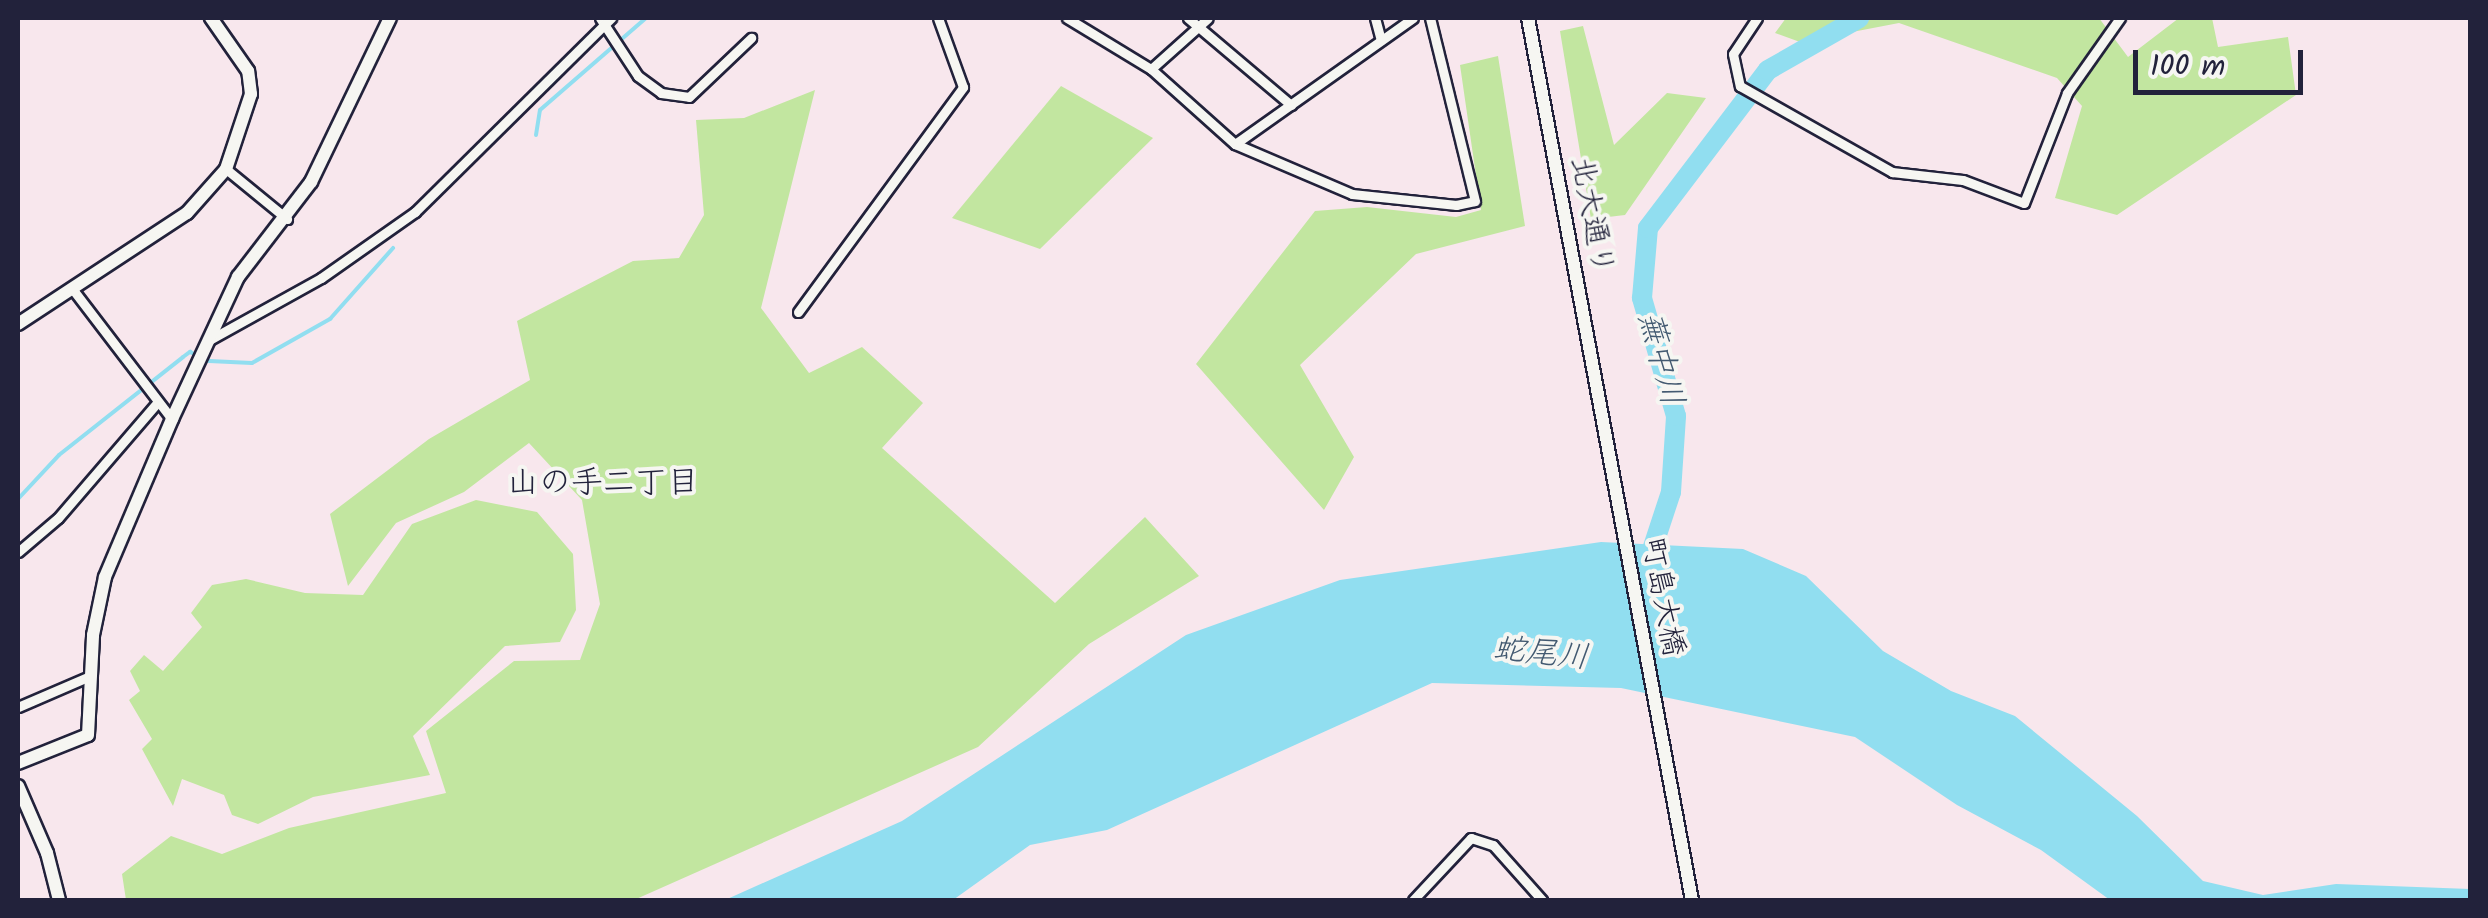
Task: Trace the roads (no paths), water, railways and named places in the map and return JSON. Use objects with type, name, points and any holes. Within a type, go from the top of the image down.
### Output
[{"type":"street","points":[[18,324],[187,212],[226,170],[252,94],[248,72],[211,18]]},
{"type":"street","points":[[18,764],[88,735],[90,676],[105,577],[204,342],[238,277],[287,218],[390,18]]},
{"type":"street","points":[[798,312],[962,87],[938,18]]},
{"type":"street","points":[[1067,18],[1151,69],[1236,144],[1352,194],[1456,205],[1474,201],[1430,18]]},
{"type":"street","points":[[1188,18],[1290,105]]},
{"type":"street","points":[[1151,69],[1208,18]]},
{"type":"street","points":[[1375,18],[1382,40]]},
{"type":"street","points":[[1236,144],[1414,18]]},
{"type":"street","name":"北大通り","points":[[1528,18],[1615,483]]},
{"type":"street","points":[[1757,18],[1733,54],[1740,86],[1892,172],[1963,180],[2024,203],[2067,93],[2120,18]]},
{"type":"street","points":[[204,342],[321,278],[415,212],[605,19],[638,76],[661,93],[689,98],[750,38]]},
{"type":"street","points":[[226,170],[287,218]]},
{"type":"street","points":[[74,290],[156,404],[172,418]]},
{"type":"street","points":[[18,552],[78,496],[156,404]]},
{"type":"street","name":"町島大橋","points":[[1615,483],[1692,900]]},
{"type":"street","points":[[18,708],[90,676]]},
{"type":"street","points":[[18,791],[47,853],[58,900]]},
{"type":"street","points":[[1413,900],[1471,838],[1494,846],[1542,900]]},
{"type":"water","name":"蛇尾川","points":[[1601,542],[1743,549],[1806,576],[1883,651],[1951,691],[2015,716],[2137,816],[2203,881],[2263,895],[2336,884],[2470,889],[2470,900],[2110,900],[2041,850],[1957,805],[1855,737],[1621,688],[1432,683],[1107,830],[1030,845],[953,900],[725,900],[902,821],[1186,635],[1340,580]]},
{"type":"waterway","points":[[536,135],[540,110],[646,18]]},
{"type":"waterway","name":"蕪中川","points":[[1646,568],[1671,492],[1676,416],[1642,298],[1648,228],[1768,70],[1859,18]]},
{"type":"waterway","points":[[18,499],[59,455],[190,352],[209,361],[252,363],[330,319],[393,248]]},
{"type":"district","name":"山の手二丁目","points":[[603,484]]}]
